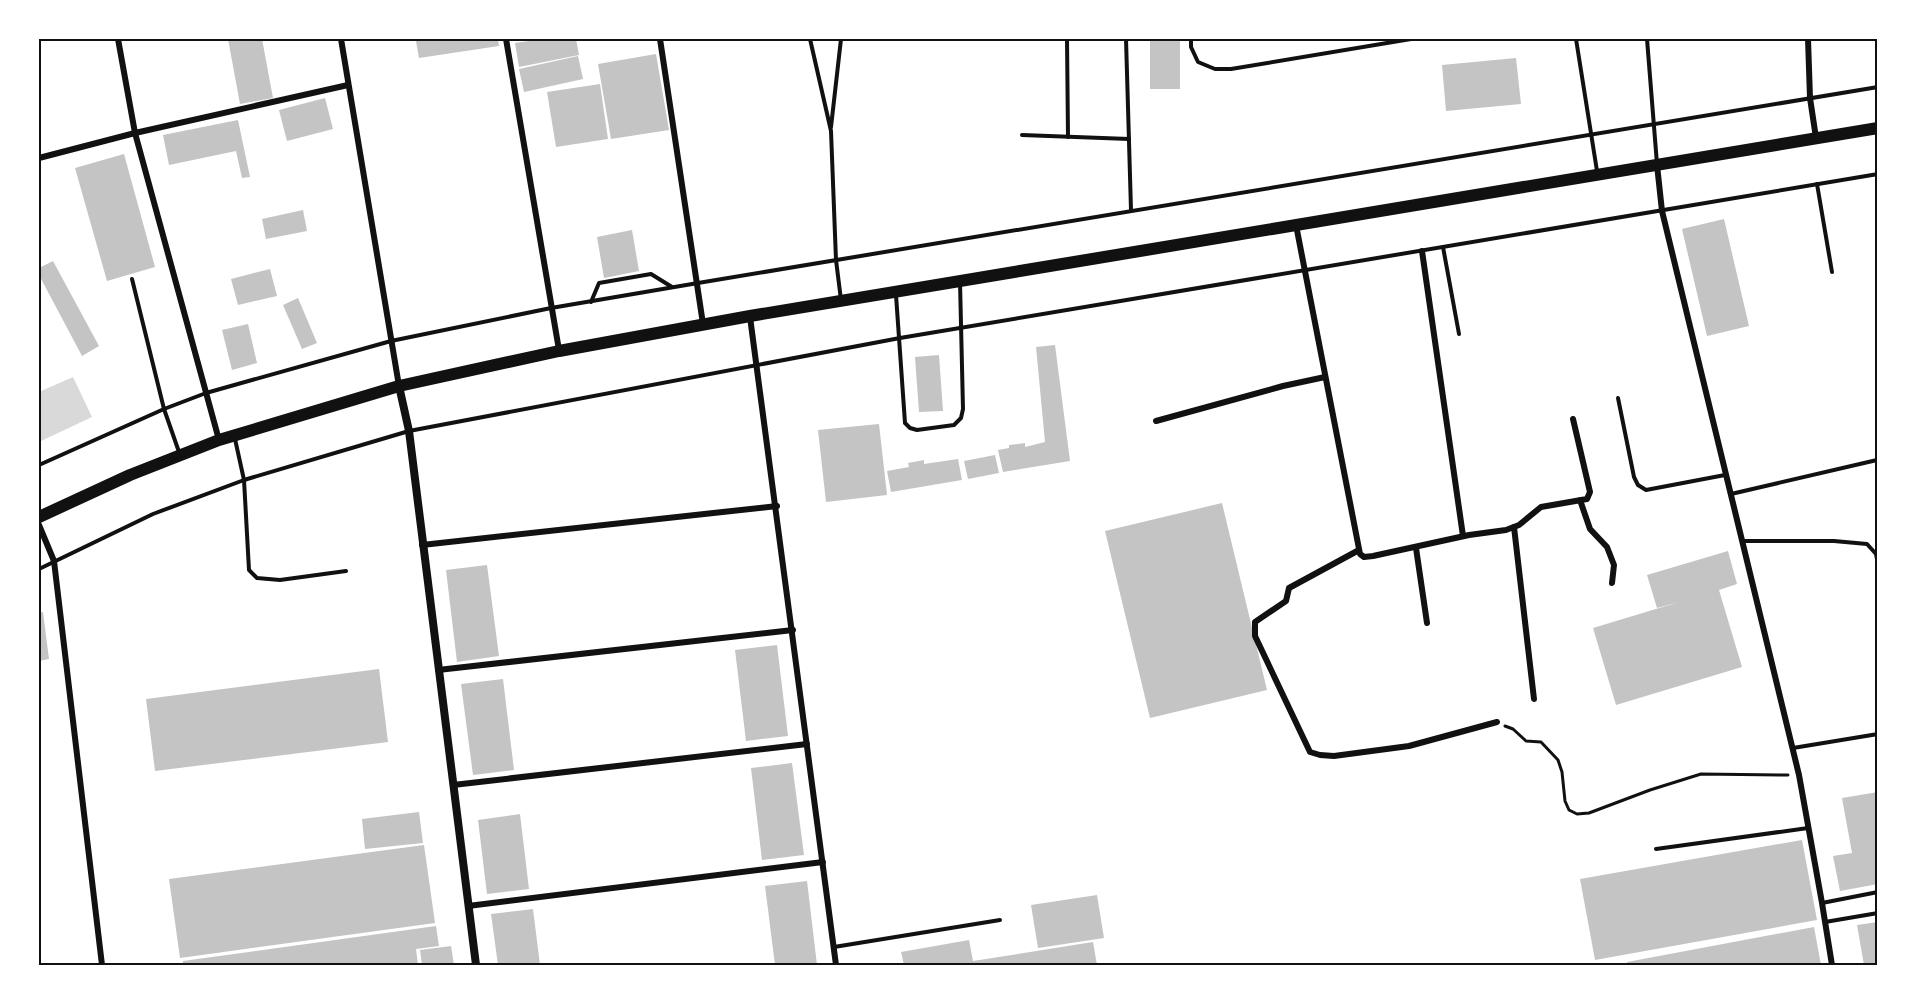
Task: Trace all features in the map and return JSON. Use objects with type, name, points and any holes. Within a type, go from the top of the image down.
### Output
[{"type":"highway","points":[[39,517],[130,475],[219,440],[399,386],[559,351],[750,316],[1878,128]]},
{"type":"street","points":[[118,39],[135,133],[219,440]]},
{"type":"street","points":[[341,39],[391,341],[409,431],[476,965]]},
{"type":"street","points":[[506,39],[559,351]]},
{"type":"street","points":[[660,39],[703,324]]},
{"type":"street","points":[[1808,39],[1810,98],[1816,138]]},
{"type":"street","points":[[39,156],[348,85]]},
{"type":"street","points":[[1657,165],[1662,211],[1799,775],[1832,965]]},
{"type":"street","points":[[1296,225],[1359,550],[1364,557],[1416,548],[1463,536],[1506,530],[1519,525],[1541,507],[1587,499],[1590,492],[1573,419]]},
{"type":"street","points":[[1422,251],[1463,536]]},
{"type":"street","points":[[750,316],[777,506],[836,965]]},
{"type":"street","points":[[1156,422],[1283,386],[1325,377]]},
{"type":"street","points":[[1580,500],[1590,529],[1607,547],[1614,565],[1612,583]]},
{"type":"street","points":[[422,544],[777,506]]},
{"type":"street","points":[[39,525],[54,561],[102,965]]},
{"type":"street","points":[[1514,527],[1534,699]]},
{"type":"street","points":[[1416,548],[1427,623]]},
{"type":"street","points":[[1359,550],[1288,588],[1286,601],[1255,622],[1253,628],[1310,752],[1334,756],[1409,746],[1497,722]]},
{"type":"street","points":[[438,670],[793,630]]},
{"type":"street","points":[[453,785],[807,744]]},
{"type":"street","points":[[468,906],[823,862]]},
{"type":"lane","points":[[810,39],[831,131]]},
{"type":"lane","points":[[841,39],[831,131],[836,260],[841,301]]},
{"type":"lane","points":[[1067,39],[1068,137]]},
{"type":"lane","points":[[1126,39],[1131,210]]},
{"type":"lane","points":[[1191,39],[1191,47],[1198,62],[1215,69],[1231,69],[1411,39]]},
{"type":"lane","points":[[1576,39],[1598,175]]},
{"type":"lane","points":[[1647,39],[1657,165]]},
{"type":"lane","points":[[39,465],[164,409],[206,393],[391,341],[551,308],[1878,87]]},
{"type":"lane","points":[[1022,135],[1129,140]]},
{"type":"lane","points":[[39,569],[153,513],[244,480],[409,431],[900,338],[1878,174]]},
{"type":"lane","points":[[1817,184],[1832,272]]},
{"type":"lane","points":[[1443,247],[1459,334]]},
{"type":"lane","points":[[590,303],[599,283],[651,274],[672,287]]},
{"type":"lane","points":[[132,279],[164,409],[180,455]]},
{"type":"lane","points":[[896,292],[905,423],[917,430],[954,424],[961,418],[963,409],[960,281]]},
{"type":"lane","points":[[1618,398],[1634,477],[1642,489],[1726,475]]},
{"type":"lane","points":[[235,435],[244,480],[249,570],[257,578],[280,580],[346,571]]},
{"type":"lane","points":[[1731,494],[1877,460]]},
{"type":"lane","points":[[1742,541],[1867,543],[1876,554],[1878,564]]},
{"type":"lane","points":[[1792,748],[1878,734]]},
{"type":"lane","points":[[1656,849],[1808,828]]},
{"type":"lane","points":[[1822,903],[1878,892]]},
{"type":"lane","points":[[1825,922],[1878,913]]},
{"type":"lane","points":[[834,947],[1000,920]]},
{"type":"path","points":[[1497,722],[1513,729],[1526,741],[1541,742],[1558,760],[1562,772],[1565,801],[1569,810],[1577,814],[1589,813],[1701,774],[1799,775]]},
{"type":"shaded area","points":[[73,377],[92,417],[39,442],[39,392]]},
{"type":"building","points":[[228,39],[262,39],[273,98],[240,104]]},
{"type":"building","points":[[498,39],[499,46],[419,58],[416,41]]},
{"type":"building","points":[[529,39],[576,39],[579,55],[519,67],[515,43],[529,41]]},
{"type":"building","points":[[1150,39],[1180,39],[1180,89],[1150,89]]},
{"type":"building","points":[[656,54],[669,130],[611,139],[598,64]]},
{"type":"building","points":[[578,56],[583,79],[524,92],[519,69]]},
{"type":"building","points":[[1516,58],[1521,104],[1446,111],[1442,65]]},
{"type":"building","points":[[600,84],[608,139],[556,147],[547,92]]},
{"type":"building","points":[[325,98],[333,129],[287,141],[279,110]]},
{"type":"building","points":[[238,120],[250,177],[242,178],[236,151],[169,165],[163,135]]},
{"type":"building","points":[[124,154],[155,267],[107,281],[75,168]]},
{"type":"building","points":[[303,210],[307,231],[266,239],[262,219]]},
{"type":"building","points":[[1724,219],[1749,326],[1707,336],[1682,229]]},
{"type":"building","points":[[632,230],[639,271],[604,278],[597,237]]},
{"type":"building","points":[[53,261],[99,346],[82,356],[39,275],[39,268]]},
{"type":"building","points":[[270,269],[277,296],[238,305],[231,279]]},
{"type":"building","points":[[298,298],[317,343],[302,349],[283,305]]},
{"type":"building","points":[[248,324],[257,363],[232,370],[222,330]]},
{"type":"building","points":[[1055,345],[1070,461],[1003,472],[998,450],[1009,448],[1009,445],[1025,443],[1025,447],[1045,442],[1036,347]]},
{"type":"building","points":[[939,355],[943,411],[919,412],[915,357]]},
{"type":"building","points":[[879,424],[887,495],[826,502],[818,430]]},
{"type":"building","points":[[995,455],[999,473],[968,479],[964,461]]},
{"type":"building","points":[[958,459],[962,480],[891,492],[887,471],[909,467],[908,463],[924,460],[924,464]]},
{"type":"building","points":[[1222,503],[1267,690],[1150,718],[1105,531]]},
{"type":"building","points":[[1728,551],[1737,584],[1719,590],[1742,667],[1616,705],[1593,628],[1679,602],[1657,608],[1647,575]]},
{"type":"building","points":[[487,565],[499,656],[457,662],[446,570]]},
{"type":"building","points":[[43,612],[49,659],[39,661],[39,613]]},
{"type":"building","points":[[777,645],[788,736],[746,741],[735,650]]},
{"type":"building","points":[[379,669],[388,742],[155,771],[146,699]]},
{"type":"building","points":[[503,679],[514,770],[473,775],[461,684]]},
{"type":"building","points":[[792,763],[804,855],[762,860],[751,768]]},
{"type":"building","points":[[1878,792],[1878,884],[1840,891],[1833,856],[1852,853],[1842,798]]},
{"type":"building","points":[[419,812],[423,843],[365,849],[362,819]]},
{"type":"building","points":[[520,814],[529,889],[487,894],[478,820]]},
{"type":"building","points":[[1802,840],[1817,920],[1595,960],[1580,879]]},
{"type":"building","points":[[424,845],[435,923],[180,958],[169,879]]},
{"type":"building","points":[[807,881],[817,965],[775,965],[765,886]]},
{"type":"building","points":[[1097,895],[1104,938],[1038,948],[1031,905]]},
{"type":"building","points":[[533,909],[540,965],[498,965],[491,914]]},
{"type":"building","points":[[1878,922],[1878,965],[1864,965],[1857,925]]},
{"type":"building","points":[[436,926],[439,946],[416,949],[418,965],[183,965],[183,961]]},
{"type":"building","points":[[1814,927],[1821,965],[1628,965],[1627,962]]},
{"type":"building","points":[[969,940],[973,961],[1093,942],[1097,965],[904,965],[901,952]]},
{"type":"building","points":[[451,946],[454,965],[422,965],[420,950]]}]
